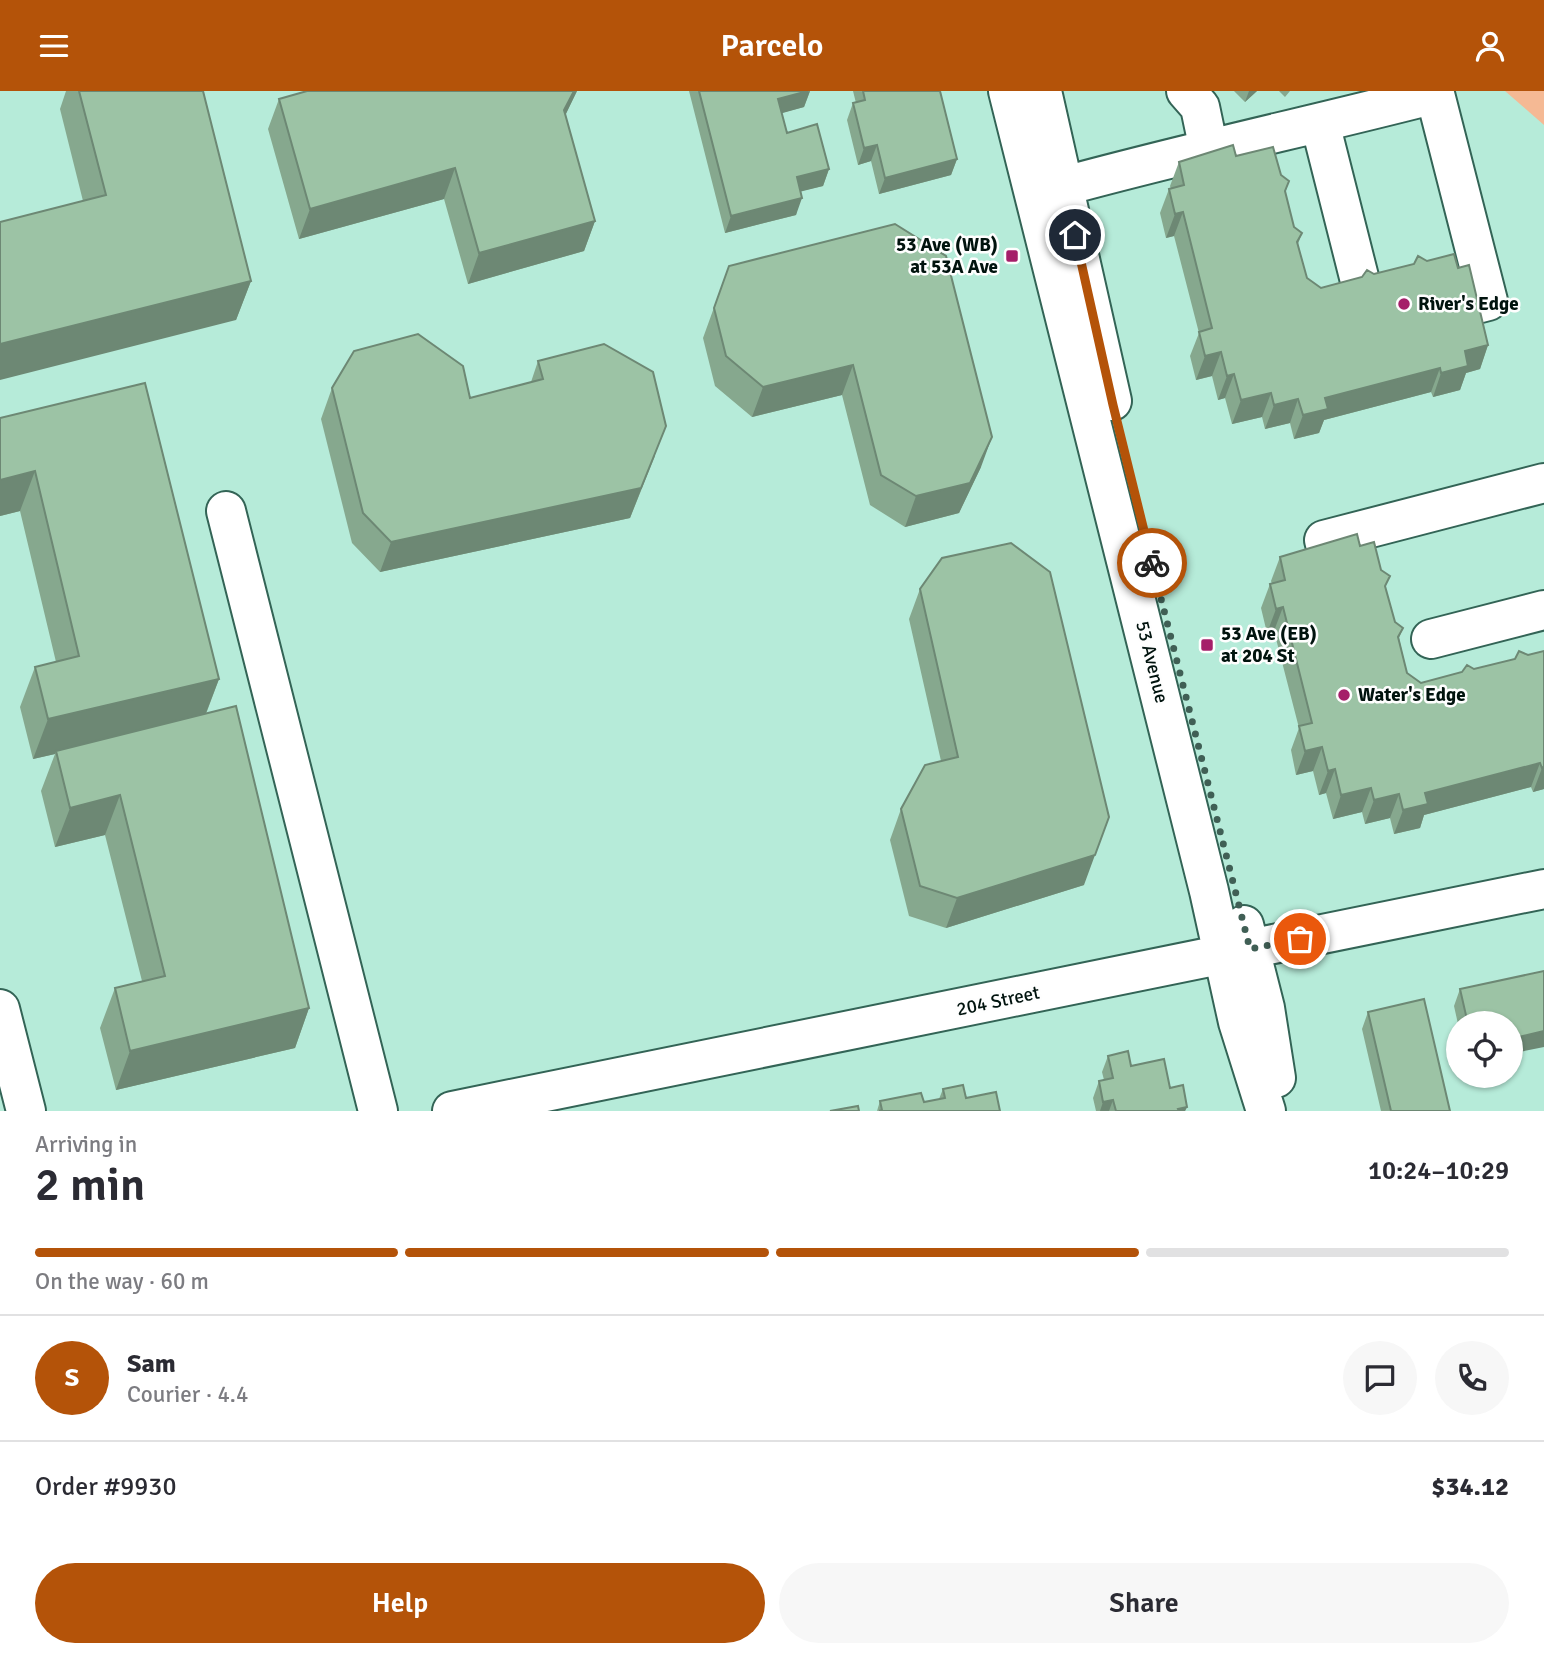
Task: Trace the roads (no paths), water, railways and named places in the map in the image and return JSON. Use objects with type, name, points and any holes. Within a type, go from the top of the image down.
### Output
[{"type":"street","name":"53 Avenue","points":[[1008,91],[1049,190],[1113,405],[1237,952],[1238,1022],[1266,1111]]},
{"type":"street","name":"53 Avenue","points":[[1042,91],[1049,190]]},
{"type":"street","points":[[1186,91],[1200,107],[1209,150]]},
{"type":"street","points":[[1049,190],[1107,172],[1209,150],[1435,94],[1488,301],[1465,307]]},
{"type":"street","points":[[1320,123],[1362,289]]},
{"type":"street","points":[[1330,563],[1324,540],[1544,483]]},
{"type":"street","points":[[226,511],[378,1111]]},
{"type":"street","points":[[1431,639],[1544,610]]},
{"type":"street","name":"204 Street","points":[[452,1111],[1544,889]]},
{"type":"street","name":"53 Avenue","points":[[1237,952],[1265,1008],[1282,1111]]},
{"type":"street","points":[[0,1009],[26,1111]]},
{"type":"place","name":"53 Ave (WB) at 53A Ave","points":[[1012,256]]},
{"type":"place","name":"River's Edge","points":[[1404,304]]},
{"type":"place","name":"53 Ave (EB) at 204 St","points":[[1207,645]]},
{"type":"place","name":"Water's Edge","points":[[1344,695]]}]
